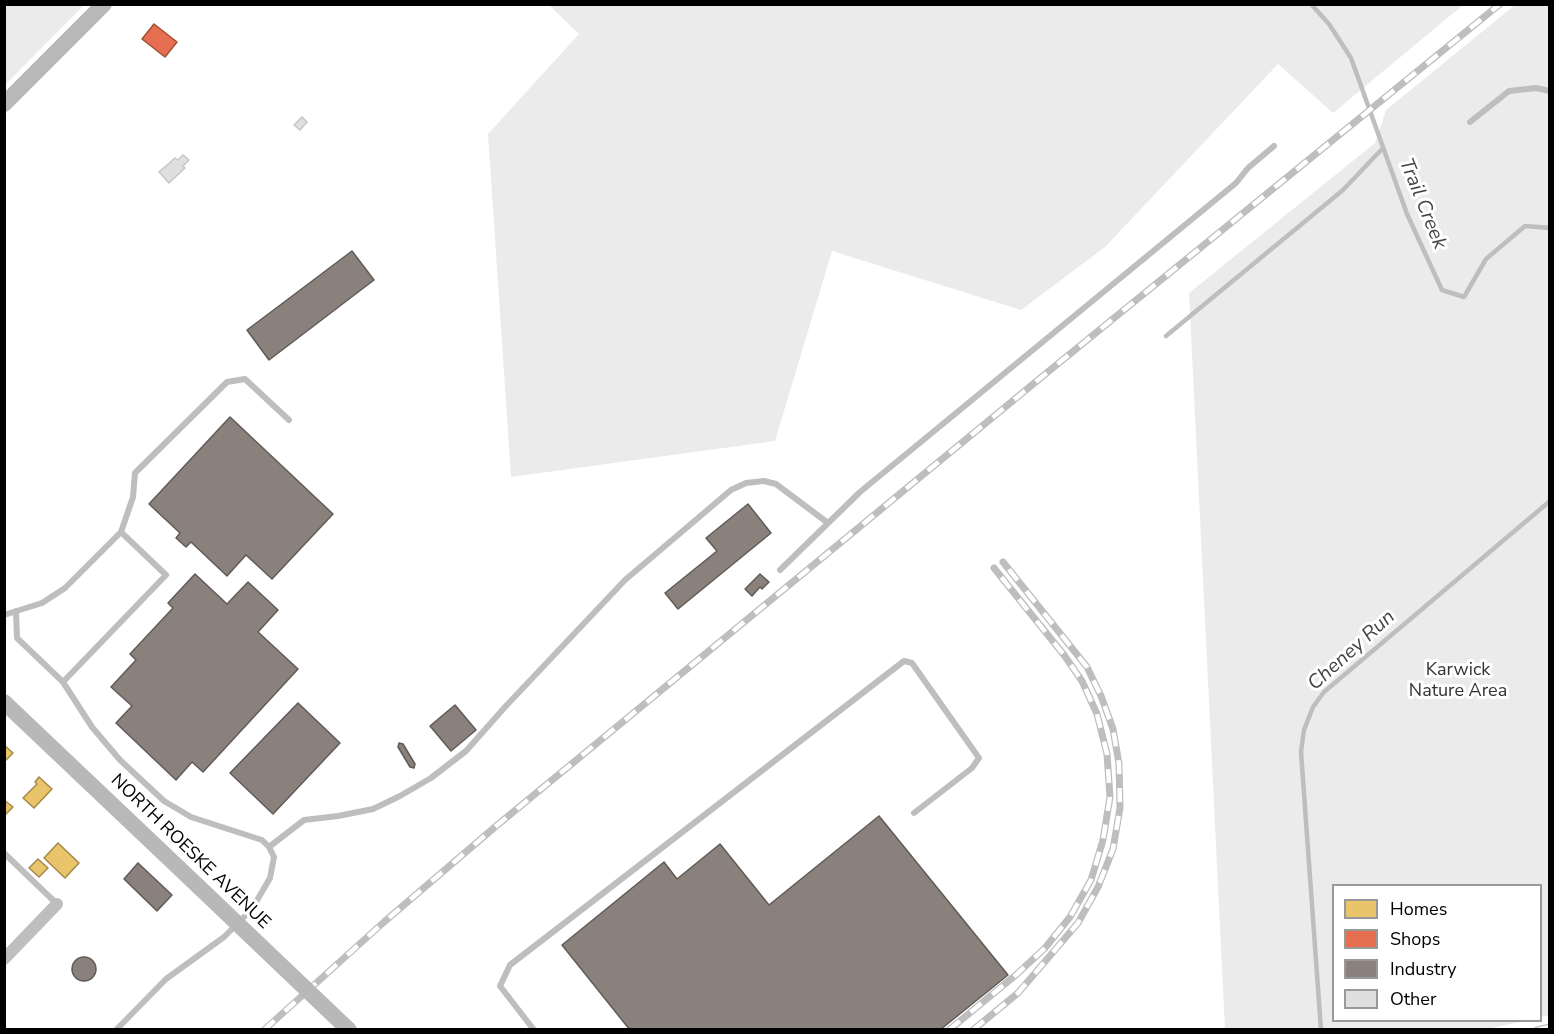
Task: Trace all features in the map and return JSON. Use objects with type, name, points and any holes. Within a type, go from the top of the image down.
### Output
[{"type":"street","points":[[4,104],[104,4]]},
{"type":"street","name":"NORTH ROESKE AVENUE","points":[[4,702],[349,1029]]},
{"type":"street","points":[[4,959],[57,904]]},
{"type":"lane","points":[[1470,122],[1509,91],[1536,88],[1550,91]]},
{"type":"lane","points":[[780,570],[869,484],[1236,183],[1248,168],[1274,146]]},
{"type":"lane","points":[[4,615],[42,603],[65,588],[121,532],[133,497],[135,473],[226,382],[245,379],[289,420]]},
{"type":"lane","points":[[269,847],[304,820],[373,809],[400,796],[431,778],[466,751],[625,580],[731,490],[746,483],[764,481],[776,484],[828,523]]},
{"type":"lane","points":[[63,682],[166,575],[121,532]]},
{"type":"lane","points":[[16,611],[17,638],[63,682],[92,727],[120,760],[164,801],[191,818],[262,840],[274,857],[270,878],[252,909],[224,937],[166,979],[116,1029]]},
{"type":"lane","points":[[534,1029],[500,986],[510,965],[904,661],[912,663],[979,758],[972,768],[914,813]]},
{"type":"lane","points":[[4,853],[57,904]]},
{"type":"green space","points":[[4,5],[84,5],[5,85]]},
{"type":"green space","points":[[549,5],[1463,5],[1333,113],[1278,64],[1105,247],[1021,310],[832,251],[775,441],[511,477],[488,134],[579,34]]},
{"type":"green space","name":"Karwick Nature Area","points":[[1515,5],[1549,5],[1549,1015],[1542,1017],[1542,884],[1332,884],[1332,1022],[1519,1022],[1483,1030],[1225,1029],[1189,293],[1375,143],[1386,110]]},
{"type":"building: Homes","points":[[4,745],[13,753],[4,762]]},
{"type":"building: Homes","points":[[39,777],[52,789],[34,808],[23,798],[37,784],[35,782]]},
{"type":"building: Homes","points":[[4,800],[13,807],[4,816]]},
{"type":"building: Homes","points":[[58,843],[79,863],[65,878],[44,858]]},
{"type":"building: Homes","points":[[38,859],[48,868],[39,877],[29,868]]},
{"type":"building: Shops","points":[[154,24],[177,42],[165,57],[142,39]]},
{"type":"building: Industry","points":[[352,251],[374,280],[269,360],[247,330]]},
{"type":"building: Industry","points":[[230,417],[333,514],[272,579],[246,555],[227,576],[191,542],[186,547],[176,538],[180,533],[149,504]]},
{"type":"building: Industry","points":[[748,504],[771,533],[678,609],[665,593],[717,551],[706,538]]},
{"type":"building: Industry","points":[[195,574],[227,604],[248,582],[278,610],[258,632],[298,669],[203,772],[192,762],[176,780],[116,723],[132,706],[111,687],[136,660],[130,654],[173,608],[168,603]]},
{"type":"building: Industry","points":[[760,574],[769,582],[762,589],[760,587],[752,596],[745,589]]},
{"type":"building: Industry","points":[[298,703],[340,743],[273,814],[230,773]]},
{"type":"building: Industry","points":[[455,705],[476,730],[451,751],[430,726]]},
{"type":"building: Industry","points":[[399,743],[403,744],[415,764],[414,768],[410,767],[398,747]]},
{"type":"building: Industry","points":[[879,816],[1008,975],[940,1030],[630,1030],[562,945],[664,862],[677,879],[720,844],[769,905]]},
{"type":"building: Industry","points":[[138,863],[172,895],[157,911],[124,879]]},
{"type":"building: Industry","points":[[84,957],[89,958],[95,964],[95,974],[89,980],[84,981],[79,980],[73,974],[72,969],[73,964],[79,958]]},
{"type":"building: Other","points":[[302,117],[307,122],[300,130],[294,125]]},
{"type":"building: Other","points":[[183,155],[189,160],[183,166],[185,168],[169,183],[159,172],[175,158],[178,160]]},
{"type":"waterway","name":"Trail Creek","points":[[1311,4],[1329,24],[1351,58],[1407,214],[1442,290],[1464,297],[1486,259],[1525,226],[1550,228]]},
{"type":"waterway","points":[[1166,336],[1343,190],[1383,148]]},
{"type":"waterway","name":"Cheney Run","points":[[1321,1030],[1301,752],[1304,730],[1313,707],[1324,692],[1550,501]]},
{"type":"railway","points":[[264,1030],[384,922],[495,827],[1500,4]]},
{"type":"railway","points":[[973,1030],[1018,993],[1078,923],[1098,887],[1113,849],[1120,808],[1119,764],[1113,729],[1101,696],[1087,667],[1003,562]]},
{"type":"railway","points":[[949,1030],[1045,948],[1070,917],[1091,880],[1103,840],[1110,797],[1107,754],[1097,714],[1082,681],[994,568]]},
{"type":"railway","points":[[1537,1030],[1550,1027]]}]
